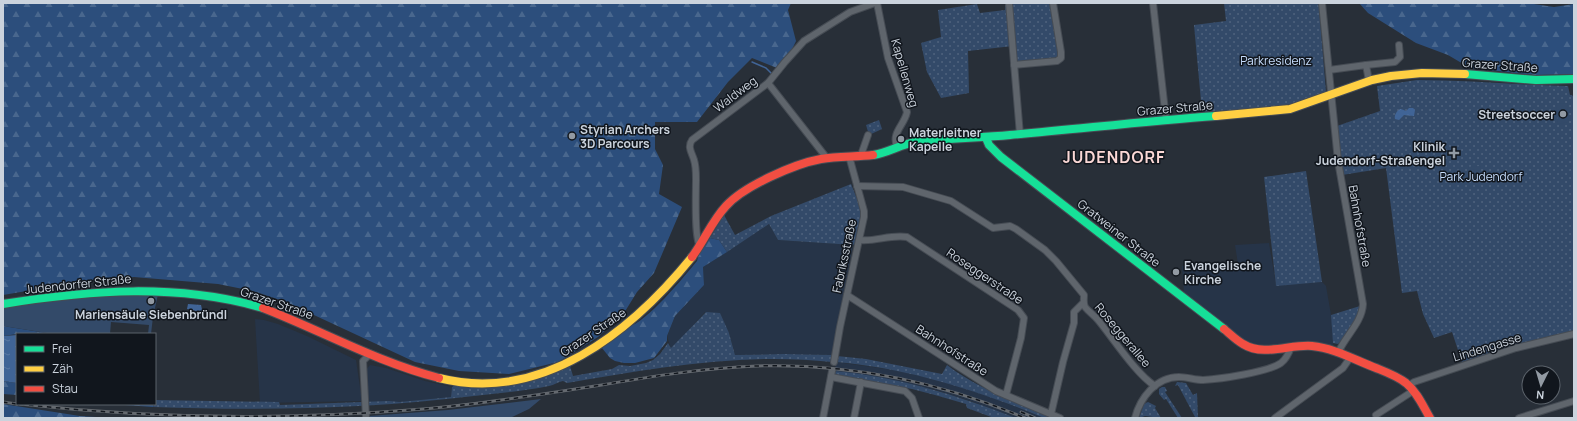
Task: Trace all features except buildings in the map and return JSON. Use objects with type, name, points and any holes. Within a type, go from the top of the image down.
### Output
[{"type":"main road","name":"Grazer Straße","points":[[156,290],[215,297],[260,308],[290,318],[370,354],[415,371],[463,382],[487,383],[508,381],[535,376],[569,364],[600,344],[632,320],[659,296],[700,246],[722,211],[739,195],[756,185],[802,164],[826,157],[875,155],[897,146],[927,140],[986,138],[1292,109],[1370,81],[1390,76],[1429,73],[1532,80],[1574,79]]},
{"type":"main road","name":"Gratweiner Straße","points":[[986,138],[989,145],[1002,158],[1243,344],[1262,350],[1291,347],[1314,347],[1338,353],[1394,376],[1410,388],[1430,418]]},
{"type":"main road","name":"Judendorfer Straße","points":[[3,304],[85,292],[156,290]]},
{"type":"street","name":"Waldweg","points":[[700,246],[698,244],[697,232],[695,162],[690,148],[692,140],[768,83],[804,41],[850,12],[876,3]]},
{"type":"street","name":"Kapellenweg","points":[[876,3],[888,58],[907,112],[905,119],[895,135],[897,146]]},
{"type":"street","points":[[1009,3],[1020,135]]},
{"type":"street","points":[[1014,65],[1057,61],[1060,58],[1061,52],[1053,3]]},
{"type":"street","points":[[1154,3],[1166,120]]},
{"type":"street","points":[[1322,3],[1331,96]]},
{"type":"street","points":[[1329,70],[1395,62],[1400,57],[1399,45]]},
{"type":"street","points":[[1366,65],[1370,81]]},
{"type":"street","points":[[768,83],[826,157]]},
{"type":"street","name":"Bahnhofstraße","points":[[1331,96],[1339,170],[1363,304],[1362,312],[1358,321],[1344,340],[1338,353]]},
{"type":"street","points":[[861,155],[868,135]]},
{"type":"street","name":"Fabriksstraße","points":[[834,362],[847,295],[860,240],[864,211],[849,156]]},
{"type":"street","name":"Roseggerallee","points":[[856,186],[903,187],[951,201],[993,228],[1010,226],[1016,229],[1045,250],[1056,261],[1084,295],[1083,303],[1085,307],[1098,320],[1142,375],[1155,386]]},
{"type":"street","name":"Roseggerstraße","points":[[860,240],[866,241],[900,236],[907,237],[1018,310],[1024,318],[1021,338],[1006,395]]},
{"type":"street","name":"Bahnhofstraße","points":[[847,295],[996,391],[1060,418]]},
{"type":"street","points":[[1051,414],[1074,323],[1074,312],[1083,303]]},
{"type":"street","name":"Lindengasse","points":[[1376,415],[1410,388],[1444,372],[1516,348],[1574,334]]},
{"type":"street","points":[[1135,418],[1141,401],[1155,386],[1172,378],[1181,377],[1205,380],[1263,371],[1282,362],[1291,347]]},
{"type":"street","points":[[366,418],[363,361],[370,354]]},
{"type":"street","points":[[1274,418],[1343,368],[1350,358]]},
{"type":"street","points":[[823,418],[832,374],[908,392],[920,418]]},
{"type":"street","points":[[854,418],[861,382]]},
{"type":"street","points":[[1519,418],[1574,401]]},
{"type":"shaded area","points":[[769,224],[778,240],[853,245],[832,355],[735,355],[729,333],[705,312],[671,349],[667,336],[675,316],[704,285],[703,267]]},
{"type":"shaded area","points":[[1269,243],[1276,285],[1322,282],[1326,286],[1333,326],[1333,347],[1252,348],[1184,294],[1182,266],[1238,264],[1235,245]]},
{"type":"shaded area","points":[[255,319],[278,324],[307,336],[356,360],[362,401],[260,403]]},
{"type":"shaded area","points":[[836,362],[894,370],[938,380],[986,395],[1044,418],[1016,418],[971,401],[933,389],[889,379],[840,373],[835,371]]},
{"type":"shaded area","points":[[370,365],[386,368],[425,381],[452,387],[451,397],[399,402],[367,402],[366,370]]},
{"type":"green space","points":[[3,3],[791,3],[788,10],[796,41],[782,70],[752,58],[728,82],[697,122],[655,122],[655,149],[663,165],[659,194],[682,207],[654,273],[637,292],[624,313],[598,337],[558,362],[509,374],[459,371],[415,362],[286,302],[253,291],[218,284],[134,277],[91,280],[3,295]]},
{"type":"green space","points":[[1005,3],[1053,3],[1059,57],[1056,59],[1015,63],[1013,46],[968,51],[969,93],[941,98],[927,72],[921,43],[941,37],[938,10],[977,4],[980,13],[1005,10]]},
{"type":"green space","name":"Parkresidenz","points":[[1224,3],[1320,3],[1321,8],[1319,8],[1326,92],[1312,98],[1290,104],[1202,112],[1194,25],[1226,21]]},
{"type":"green space","points":[[1359,3],[1527,3],[1554,7],[1574,4],[1574,74],[1536,75],[1470,68],[1448,55],[1416,43],[1368,13]]},
{"type":"green space","name":"Park Judendorf","points":[[1417,80],[1568,86],[1570,95],[1574,98],[1574,332],[1537,340],[1462,362],[1452,332],[1434,338],[1423,314],[1417,291],[1402,293],[1386,168],[1342,175],[1337,126],[1380,111],[1377,86]]},
{"type":"green space","name":"Streetsoccer","points":[[1567,103],[1569,122],[1558,124],[1556,104]]},
{"type":"green space","points":[[1163,108],[1163,116],[1151,117],[1150,109]]},
{"type":"green space","points":[[879,120],[882,129],[869,135],[866,125]]},
{"type":"green space","points":[[1480,166],[1481,178],[1469,179],[1468,167]]},
{"type":"green space","points":[[1306,171],[1322,282],[1276,286],[1264,177]]},
{"type":"green space","points":[[851,184],[862,211],[856,243],[853,245],[778,240],[769,224],[727,252],[719,240],[710,238],[724,215],[735,235],[771,216]]},
{"type":"green space","points":[[710,238],[719,240],[727,252],[703,267],[704,285],[675,316],[667,336],[667,341],[654,358],[635,363],[624,363],[610,358],[602,348],[628,327],[645,317],[665,298],[697,261],[699,253]]},
{"type":"green space","points":[[159,290],[151,333],[148,333],[149,325],[111,322],[110,333],[47,333],[3,326],[3,304]]},
{"type":"green space","points":[[1360,306],[1358,316],[1348,332],[1338,344],[1333,343],[1331,315]]},
{"type":"green space","points":[[706,312],[720,313],[729,333],[735,355],[832,355],[832,362],[799,359],[765,359],[699,363],[567,383],[563,381],[549,386],[521,391],[394,404],[273,409],[153,407],[154,405],[156,405],[156,400],[279,402],[280,405],[389,401],[399,402],[451,397],[452,387],[457,384],[547,375],[570,366],[573,376],[612,369],[619,365],[630,366],[646,363],[653,360],[660,354],[668,343],[671,348]]},
{"type":"green space","points":[[3,326],[47,333],[16,333],[3,336]]},
{"type":"green space","points":[[837,356],[866,359],[942,374],[947,365],[959,374],[985,388],[1053,418],[1044,418],[993,398],[915,375],[889,369],[835,362]]},
{"type":"green space","points":[[833,371],[880,377],[903,382],[949,394],[1016,418],[994,418],[967,408],[966,404],[912,389],[835,375]]},
{"type":"green space","points":[[3,381],[16,383],[16,395],[3,394]]},
{"type":"green space","points":[[1177,382],[1186,383],[1193,395],[1197,393],[1198,418],[1194,418],[1195,417],[1178,385],[1175,386]]},
{"type":"green space","points":[[1165,387],[1167,391],[1165,392],[1182,418],[1178,418],[1166,399],[1164,400],[1159,394],[1159,389]]},
{"type":"green space","points":[[541,399],[529,409],[510,418],[370,418],[369,416],[448,410]]},
{"type":"green space","points":[[1148,402],[1156,406],[1155,408],[1161,418],[1145,416],[1139,418],[1144,404]]},
{"type":"green space","points":[[3,404],[80,416],[112,418],[3,418]]},
{"type":"green space","points":[[125,405],[153,405],[153,407]]},
{"type":"water","points":[[1409,108],[1413,108],[1415,110],[1414,116],[1404,115],[1399,120],[1395,119],[1395,114],[1398,110],[1401,109],[1406,111]]},
{"type":"water","points":[[188,304],[201,305],[203,314],[201,315],[196,311],[187,309]]},
{"type":"water","points":[[16,335],[16,383],[3,381],[3,336]]},
{"type":"waterway","points":[[752,62],[766,68],[772,74]]},
{"type":"railway","points":[[30,405],[121,413],[171,415],[272,416],[373,413],[488,402],[696,371],[736,367],[792,366],[826,368],[894,377],[960,394],[1025,418]]},
{"type":"railway","points":[[3,402],[16,404]]},
{"type":"railway","points":[[1021,412],[1035,418]]},
{"type":"traffic: fast","points":[[1465,74],[1536,80],[1574,79]]},
{"type":"traffic: fast","points":[[873,155],[916,142],[1216,116]]},
{"type":"traffic: fast","points":[[986,138],[989,145],[1001,157],[1224,329]]},
{"type":"traffic: fast","points":[[3,304],[68,295],[133,291],[198,295],[231,300],[263,308]]},
{"type":"traffic: slow","points":[[1216,116],[1290,109],[1372,80],[1391,76],[1422,73],[1465,74]]},
{"type":"traffic: slow","points":[[439,378],[477,383],[513,381],[548,371],[581,355],[612,335],[641,311],[668,285],[692,257]]},
{"type":"traffic: jam","points":[[692,257],[716,218],[726,206],[734,198],[757,184],[784,171],[821,159],[873,155]]},
{"type":"traffic: jam","points":[[263,308],[394,364],[439,378]]},
{"type":"traffic: jam","points":[[1224,329],[1235,339],[1251,348],[1268,350],[1304,346],[1320,347],[1395,376],[1410,387],[1420,399],[1430,418]]},
{"type":"place","name":"Streetsoccer","points":[[1563,114]]},
{"type":"place","name":"Styrian Archers 3D Parcours","points":[[572,136]]},
{"type":"place","name":"Materleitner Kapelle","points":[[901,139]]},
{"type":"place","name":"Klinik Judendorf-Straßengel","points":[[1454,153]]},
{"type":"place","name":"Evangelische Kirche","points":[[1176,272]]},
{"type":"place","name":"Mariensäule Siebenbründl","points":[[151,301]]},
{"type":"district","name":"JUDENDORF","points":[[1114,157]]}]
